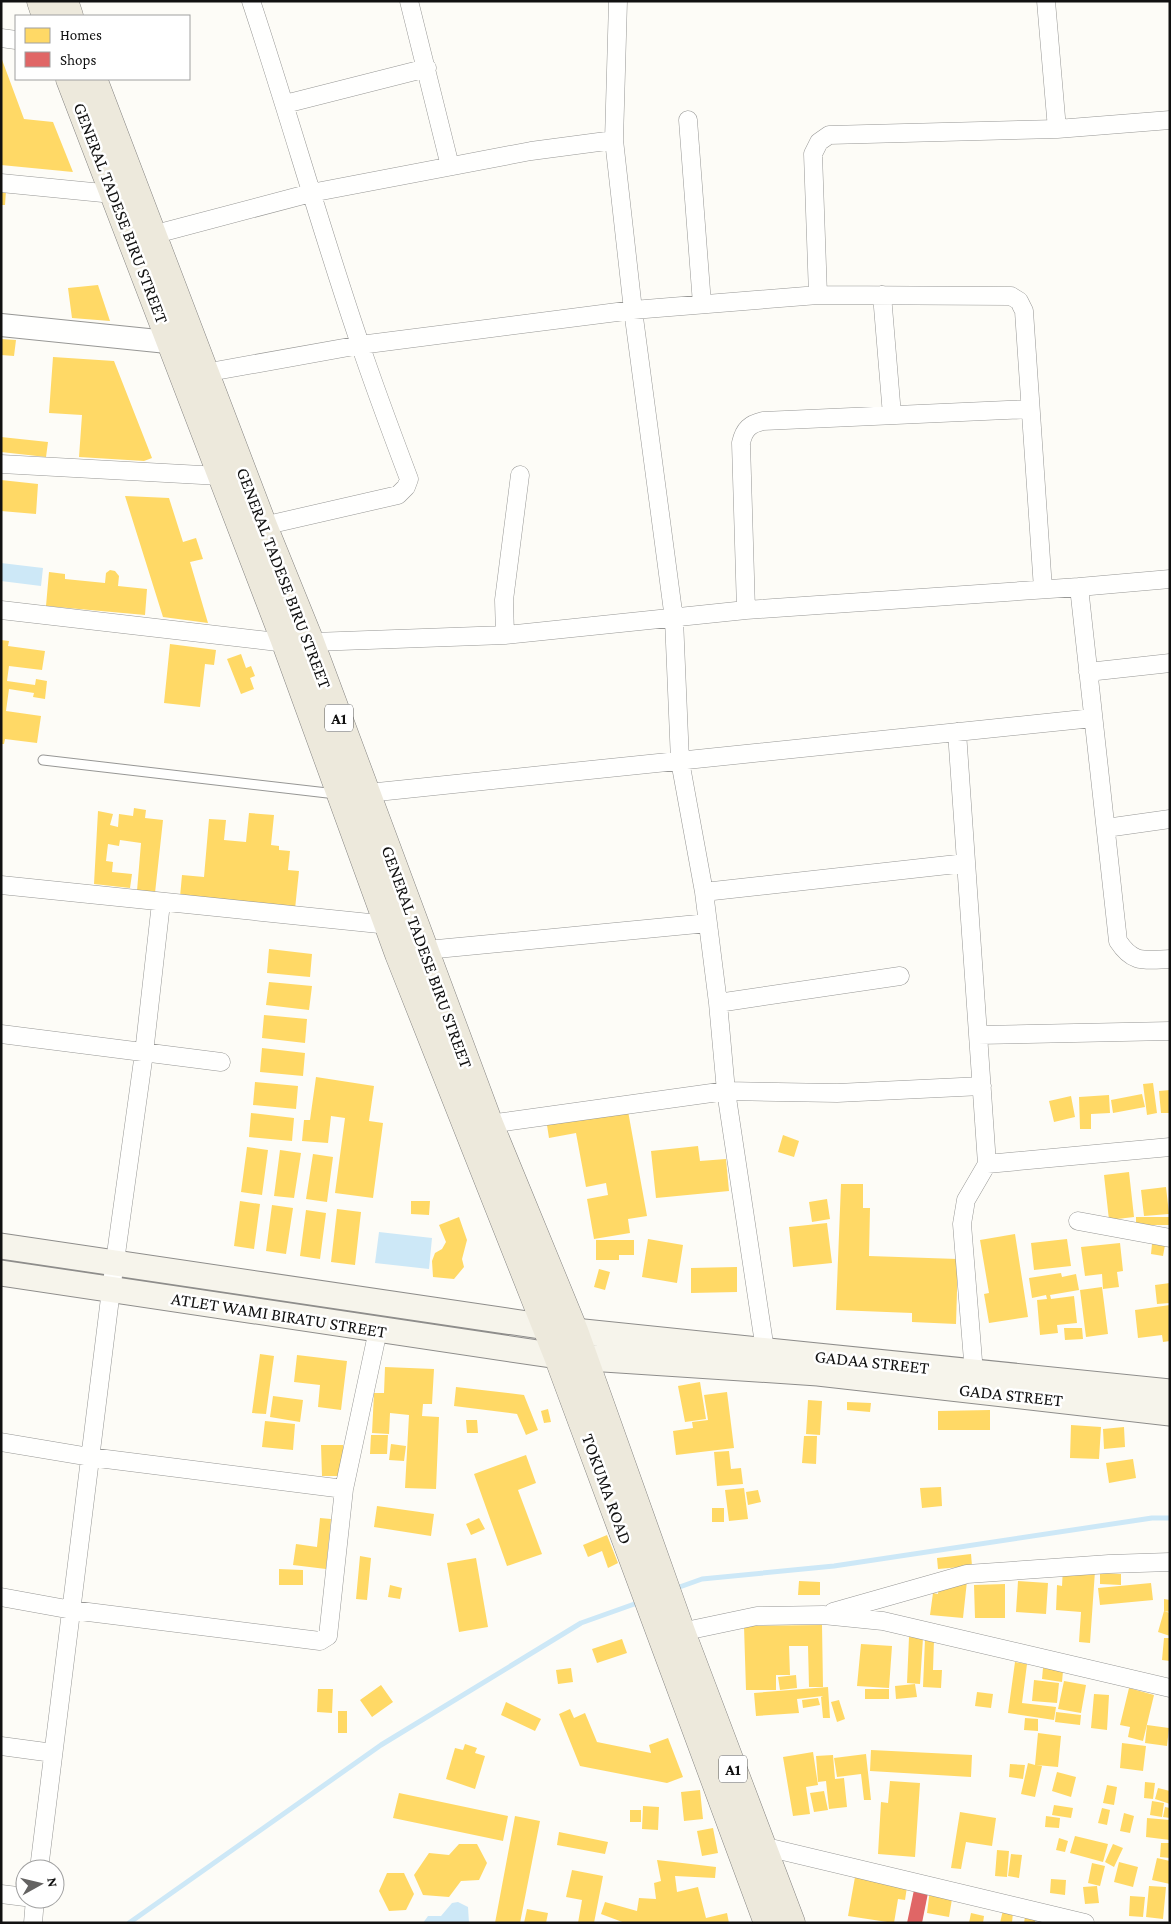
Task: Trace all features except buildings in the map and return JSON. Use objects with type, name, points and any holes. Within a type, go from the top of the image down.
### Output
[{"type":"main road","points":[[40,1],[46,15]]},
{"type":"main road","points":[[64,1],[70,15]]},
{"type":"main road","name":"GENERAL TADESE BIRU STREET","points":[[70,80],[113,194],[182,344],[204,373],[263,526],[298,642],[547,1328],[570,1357]]},
{"type":"main road","name":"GENERAL TADESE BIRU STREET","points":[[93,80],[152,235],[220,476],[298,642]]},
{"type":"main road","name":"GENERAL TADESE BIRU STREET","points":[[354,794],[388,925],[411,952],[489,1124],[574,1331],[570,1357]]},
{"type":"main road","name":"ATLET WAMI BIRATU STREET","points":[[1,1246],[574,1331]]},
{"type":"main road","name":"ATLET WAMI BIRATU STREET","points":[[1,1273],[570,1357]]},
{"type":"main road","name":"GADAA STREET","points":[[574,1331],[1170,1392]]},
{"type":"main road","name":"GADA STREET","points":[[570,1357],[818,1373],[1170,1413]]},
{"type":"main road","name":"TOKUMA ROAD","points":[[570,1357],[647,1568],[671,1623]]},
{"type":"main road","name":"A1","points":[[671,1623],[750,1844],[768,1923]]},
{"type":"main road","name":"A1","points":[[750,1844],[792,1923]]},
{"type":"street","points":[[251,1],[360,345],[408,479],[406,487],[398,495],[263,526]]},
{"type":"street","points":[[409,1],[450,166]]},
{"type":"street","points":[[618,1],[614,140],[633,310],[674,619],[680,761],[704,892],[718,1003],[726,1092],[765,1350]]},
{"type":"street","points":[[1046,1],[1057,129]]},
{"type":"street","points":[[1,38],[15,40]]},
{"type":"street","points":[[285,104],[427,68]]},
{"type":"street","points":[[688,120],[702,304]]},
{"type":"street","points":[[818,295],[813,154],[819,142],[829,135],[1057,129],[1170,120]]},
{"type":"street","points":[[152,235],[311,193],[531,150],[614,140]]},
{"type":"street","points":[[1,182],[113,194]]},
{"type":"street","points":[[204,373],[360,345],[633,310],[818,295],[1011,296],[1019,302],[1024,311],[1043,590]]},
{"type":"street","points":[[882,295],[892,415]]},
{"type":"street","points":[[1,324],[182,344]]},
{"type":"street","points":[[746,610],[741,442],[743,433],[751,424],[763,421],[1030,409]]},
{"type":"street","points":[[1,464],[220,476]]},
{"type":"street","points":[[505,635],[504,600],[520,475]]},
{"type":"street","points":[[1,610],[298,642],[505,635],[674,619],[746,610],[1079,588],[1170,579]]},
{"type":"street","points":[[1079,588],[1118,941],[1126,954],[1137,960],[1170,959]]},
{"type":"street","points":[[1088,672],[1170,663]]},
{"type":"street","points":[[354,794],[1093,718]]},
{"type":"street","points":[[957,732],[987,1164],[966,1200],[962,1224],[974,1373]]},
{"type":"street","points":[[1106,828],[1170,819]]},
{"type":"street","points":[[704,892],[966,863]]},
{"type":"street","points":[[1,885],[388,925]]},
{"type":"street","points":[[40,1859],[111,1290],[144,1053],[161,903]]},
{"type":"street","points":[[411,952],[708,923]]},
{"type":"street","points":[[718,1003],[900,976]]},
{"type":"street","points":[[978,1035],[1170,1031]]},
{"type":"street","points":[[1,1034],[221,1062]]},
{"type":"street","points":[[489,1124],[726,1092],[837,1093],[982,1086]]},
{"type":"street","points":[[987,1164],[1170,1147]]},
{"type":"street","points":[[1078,1221],[1170,1238]]},
{"type":"street","points":[[1,1598],[72,1610],[320,1641],[328,1636],[344,1489],[378,1330]]},
{"type":"street","points":[[1,1442],[90,1457],[344,1489]]},
{"type":"street","points":[[823,1615],[967,1574],[1108,1564],[1170,1562]]},
{"type":"street","points":[[671,1623],[757,1616],[823,1615],[883,1621],[1170,1688]]},
{"type":"street","points":[[1,1746],[53,1753]]},
{"type":"street","points":[[750,1844],[1085,1923]]},
{"type":"street","points":[[1,1894],[15,1896]]},
{"type":"street","points":[[32,1923],[34,1909]]},
{"type":"lane","points":[[43,760],[354,794]]},
{"type":"water","points":[[1,563],[43,568],[41,586],[1,581]]},
{"type":"water","points":[[379,1232],[432,1238],[429,1269],[375,1263]]},
{"type":"water","points":[[458,1902],[468,1907],[469,1923],[423,1923],[428,1916],[441,1916],[452,1903]]},
{"type":"waterway","points":[[674,1589],[702,1579],[834,1566],[1152,1518],[1170,1518]]},
{"type":"waterway","points":[[129,1923],[381,1745],[581,1623],[640,1602]]}]
